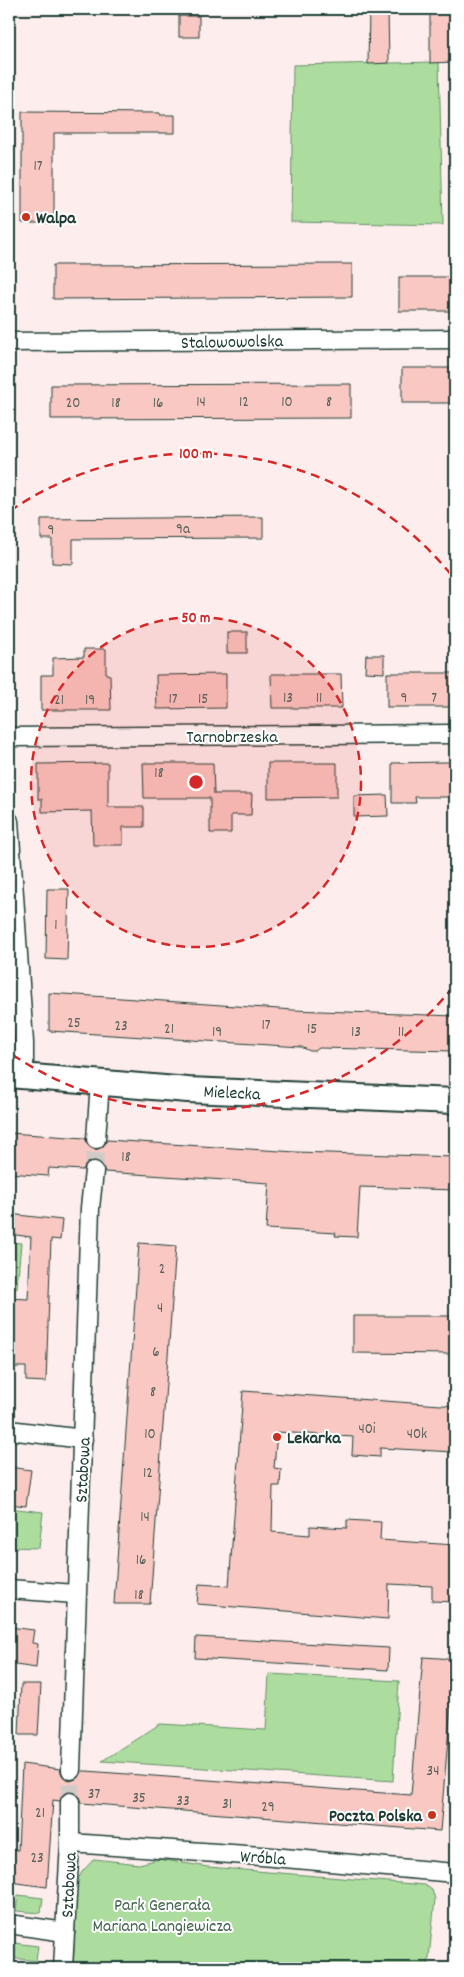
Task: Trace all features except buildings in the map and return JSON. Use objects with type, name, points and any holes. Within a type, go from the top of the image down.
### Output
[{"type":"street","name":"Stalowowolska","points":[[9,342],[455,339]]},
{"type":"street","name":"Tarnobrzeska","points":[[9,737],[455,734]]},
{"type":"street","points":[[9,821],[24,1043],[16,1076]]},
{"type":"street","name":"Mielecka","points":[[16,1076],[310,1096],[455,1101]]},
{"type":"street","points":[[96,1139],[100,1083]]},
{"type":"street","name":"Sztabowa","points":[[71,1770],[75,1594],[83,1439],[90,1208],[94,1171]]},
{"type":"street","points":[[9,1430],[83,1439]]},
{"type":"street","points":[[9,1589],[75,1594]]},
{"type":"street","name":"Sztabowa","points":[[63,1968],[70,1844],[70,1802]]},
{"type":"street","name":"Wróbla","points":[[70,1844],[261,1856],[455,1873]]},
{"type":"street","points":[[9,1924],[65,1932]]},
{"type":"green space","points":[[439,62],[443,225],[291,222],[293,65]]},
{"type":"green space","points":[[9,1242],[21,1243],[17,1288],[9,1287]]},
{"type":"green space","points":[[9,1508],[43,1512],[39,1548],[9,1547]]},
{"type":"green space","points":[[269,1674],[399,1681],[393,1781],[102,1761],[160,1724],[266,1730]]},
{"type":"green space","name":"Park Generała Mariana Langiewicza","points":[[94,1859],[139,1864],[159,1859],[208,1867],[425,1885],[432,1890],[435,1899],[428,1968],[73,1968],[77,1881],[82,1872]]},
{"type":"green space","points":[[18,1895],[43,1898],[41,1913],[16,1911]]},
{"type":"green space","points":[[14,1943],[38,1946],[36,1961],[13,1958]]},
{"type":"tunnel","points":[[94,1171],[96,1139]]},
{"type":"tunnel","points":[[70,1802],[71,1770]]},
{"type":"place","name":"Walpa","points":[[26,217]]},
{"type":"place","name":"Lekarka","points":[[277,1437]]},
{"type":"place","name":"Poczta Polska","points":[[432,1815]]}]
